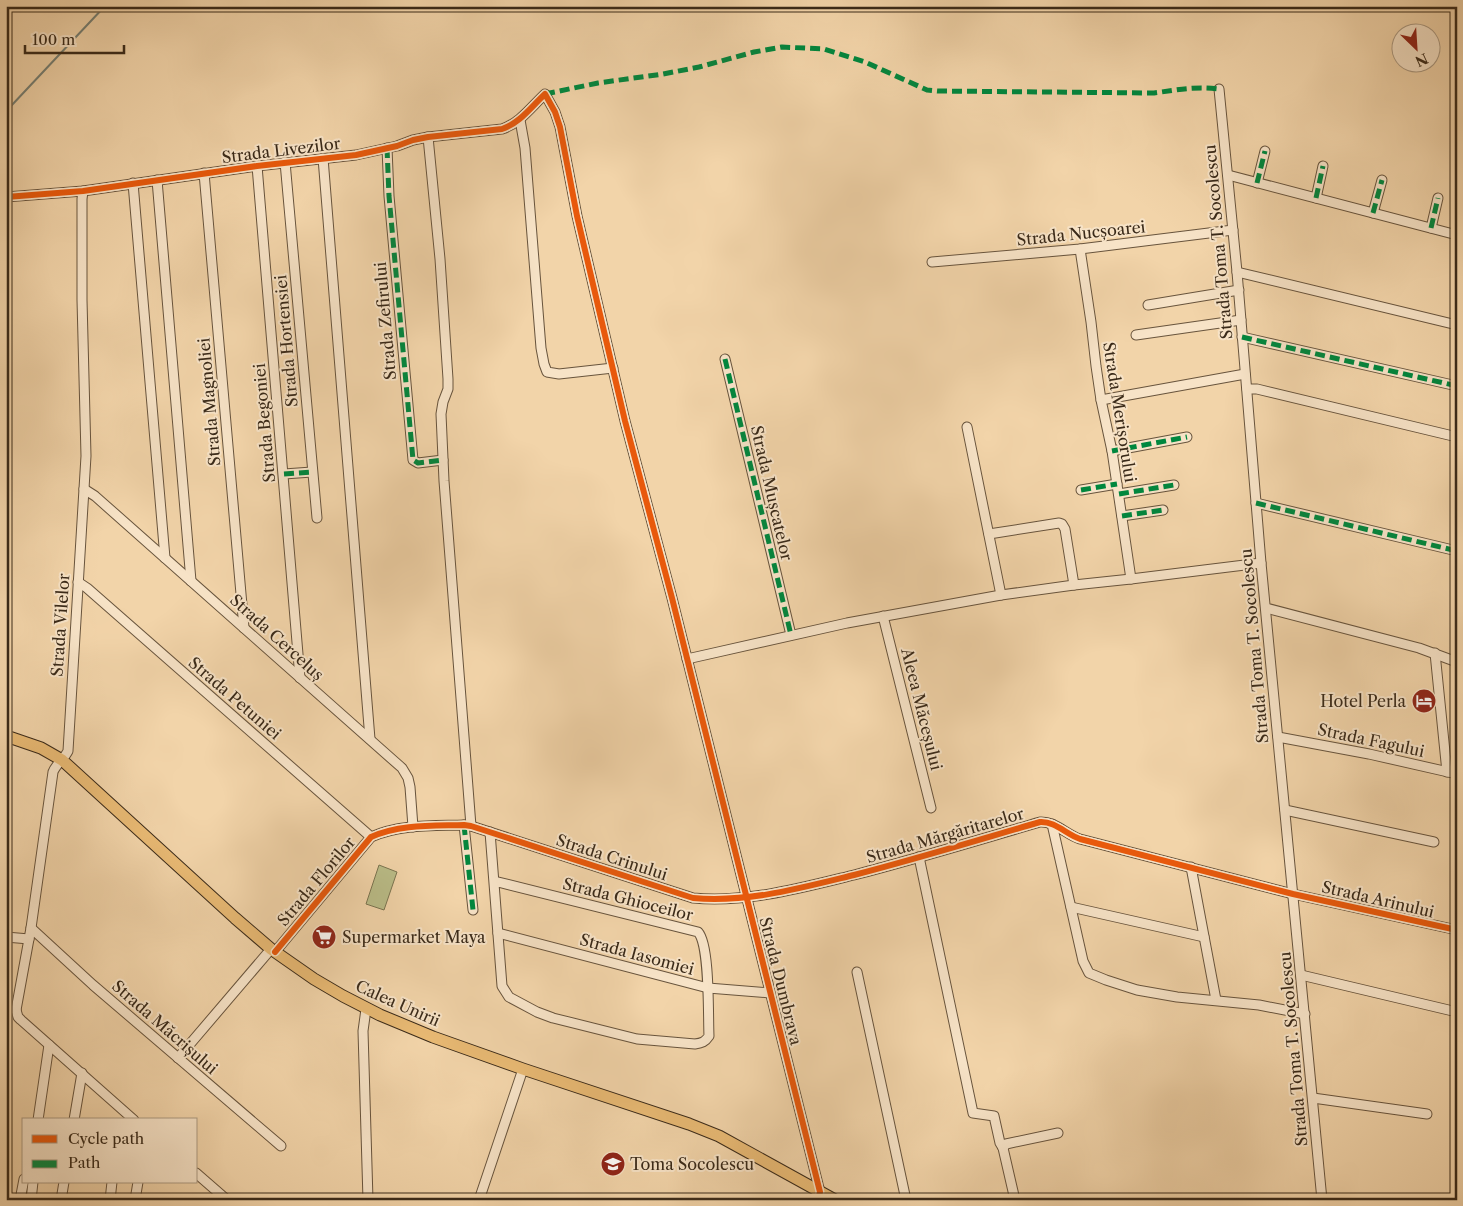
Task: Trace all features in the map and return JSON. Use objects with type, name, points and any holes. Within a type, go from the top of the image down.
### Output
[{"type":"main road","name":"Calea Unirii","points":[[6,736],[41,748],[62,760],[235,918],[273,951],[314,979],[366,1008],[433,1037],[712,1133],[819,1196],[835,1200]]},
{"type":"street","name":"Strada Toma T. Socolescu","points":[[1219,89],[1239,290],[1261,563],[1322,1200]]},
{"type":"street","name":"Strada Livezilor","points":[[6,196],[83,190],[285,162],[356,155],[428,137],[502,129],[520,120],[545,94]]},
{"type":"street","name":"Strada Dumbrava","points":[[545,94],[555,112],[560,127],[577,216],[625,421],[687,659],[819,1196]]},
{"type":"street","points":[[520,120],[525,148],[541,348],[545,368],[547,372],[559,374],[613,368]]},
{"type":"street","points":[[428,137],[439,249],[448,379],[448,388],[441,414],[443,460],[473,910]]},
{"type":"street","name":"Strada Zefirului","points":[[387,148],[389,196],[413,460],[418,462],[443,460]]},
{"type":"street","points":[[1257,183],[1265,151]]},
{"type":"street","points":[[324,158],[370,739]]},
{"type":"street","name":"Strada Hortensiei","points":[[285,162],[317,518]]},
{"type":"street","name":"Strada Begoniei","points":[[257,166],[300,678]]},
{"type":"street","points":[[1316,198],[1323,166]]},
{"type":"street","name":"Strada Magnoliei","points":[[204,173],[244,628]]},
{"type":"street","points":[[1228,175],[1457,235]]},
{"type":"street","points":[[157,180],[191,581]]},
{"type":"street","points":[[1373,213],[1382,180]]},
{"type":"street","points":[[133,183],[165,558]]},
{"type":"street","name":"Strada Vilelor","points":[[16,1010],[53,772],[68,751],[86,456],[82,291],[83,190]]},
{"type":"street","points":[[1431,228],[1438,198]]},
{"type":"street","name":"Strada Nucșoarei","points":[[932,262],[1080,249],[1233,230]]},
{"type":"street","name":"Strada Merișorului","points":[[1080,249],[1101,400],[1112,451],[1131,580]]},
{"type":"street","points":[[1237,272],[1457,325]]},
{"type":"street","points":[[1148,305],[1239,290]]},
{"type":"street","points":[[1136,335],[1241,320]]},
{"type":"street","points":[[1242,337],[1457,386]]},
{"type":"street","name":"Strada Mușcatelor","points":[[725,359],[791,635]]},
{"type":"street","points":[[1101,400],[1246,374]]},
{"type":"street","points":[[1247,389],[1257,389],[1457,437]]},
{"type":"street","points":[[967,427],[1001,595]]},
{"type":"street","points":[[1112,451],[1187,437]]},
{"type":"street","points":[[284,474],[312,472]]},
{"type":"street","points":[[1081,490],[1117,484]]},
{"type":"street","points":[[1119,494],[1174,485]]},
{"type":"street","name":"Strada Cerceluș","points":[[84,489],[92,493],[402,768],[408,778],[413,827]]},
{"type":"street","points":[[1256,503],[1457,551]]},
{"type":"street","points":[[1122,516],[1163,510]]},
{"type":"street","points":[[989,534],[1062,524],[1065,529],[1074,585]]},
{"type":"street","points":[[687,659],[883,616],[1001,595],[1261,563]]},
{"type":"street","name":"Strada Petuniei","points":[[78,582],[371,837]]},
{"type":"street","points":[[1266,608],[1419,648],[1457,662]]},
{"type":"street","name":"Aleea Măceșului","points":[[883,616],[931,808]]},
{"type":"street","points":[[1435,654],[1447,772]]},
{"type":"street","name":"Strada Fagului","points":[[1278,738],[1369,754],[1457,774]]},
{"type":"street","points":[[1285,810],[1434,842]]},
{"type":"street","name":"Strada Mărgăritarelor","points":[[746,898],[822,883],[1040,822],[1052,824]]},
{"type":"street","points":[[1052,824],[1071,836],[1080,839],[1293,894]]},
{"type":"street","points":[[1052,824],[1083,962],[1089,973],[1137,990],[1177,997],[1258,1005],[1305,1014]]},
{"type":"street","name":"Strada Florilor","points":[[178,1058],[371,837],[383,831],[413,827],[468,825]]},
{"type":"street","name":"Strada Crinului","points":[[468,825],[693,898],[713,900],[746,898]]},
{"type":"street","points":[[490,832],[498,933]]},
{"type":"street","points":[[919,857],[973,1113],[994,1116],[1015,1200]]},
{"type":"street","points":[[1191,867],[1216,1000]]},
{"type":"street","name":"Strada Ghioceilor","points":[[494,881],[698,932],[704,940],[709,1036],[707,1040],[701,1043],[637,1039],[553,1018],[538,1012],[509,997],[502,986],[498,933]]},
{"type":"street","name":"Strada Arinului","points":[[1293,894],[1457,930]]},
{"type":"street","points":[[1070,907],[1204,937]]},
{"type":"street","name":"Strada Măcrișului","points":[[30,928],[93,985],[281,1146]]},
{"type":"street","name":"Strada Iasomiei","points":[[498,933],[708,988],[770,993]]},
{"type":"street","points":[[6,937],[28,939]]},
{"type":"street","points":[[857,972],[906,1200]]},
{"type":"street","points":[[1301,975],[1457,1012]]},
{"type":"street","points":[[366,1008],[363,1032],[368,1200]]},
{"type":"street","points":[[6,1009],[16,1010],[21,1020],[82,1073],[123,1115]]},
{"type":"street","points":[[38,1118],[49,1045]]},
{"type":"street","points":[[479,1200],[523,1068]]},
{"type":"street","points":[[74,1118],[82,1073]]},
{"type":"street","points":[[1313,1098],[1427,1114]]},
{"type":"street","points":[[1003,1148],[1006,1144],[1058,1134]]},
{"type":"street","points":[[198,1175],[227,1200]]},
{"type":"street","points":[[20,1200],[23,1184]]},
{"type":"street","points":[[31,1200],[34,1184]]},
{"type":"street","points":[[61,1200],[64,1184]]},
{"type":"street","points":[[110,1200],[112,1184]]},
{"type":"street","points":[[136,1200],[138,1184]]},
{"type":"green space","points":[[379,865],[397,872],[384,910],[366,904]]},
{"type":"waterway","points":[[6,109],[11,106],[105,6]]},
{"type":"marked path","points":[[545,94],[598,83],[699,67],[754,52],[782,47],[824,49],[865,62],[927,90],[1154,93],[1194,88],[1219,89]]},
{"type":"marked path","points":[[387,148],[389,196],[413,460],[418,463],[443,460]]},
{"type":"marked path","points":[[1257,183],[1265,151]]},
{"type":"marked path","points":[[1316,198],[1323,166]]},
{"type":"marked path","points":[[1373,213],[1382,180]]},
{"type":"marked path","points":[[1431,228],[1438,198]]},
{"type":"marked path","points":[[1242,337],[1457,386]]},
{"type":"marked path","points":[[725,359],[791,635]]},
{"type":"marked path","points":[[1112,451],[1187,437]]},
{"type":"marked path","points":[[284,474],[312,472]]},
{"type":"marked path","points":[[1081,490],[1117,484]]},
{"type":"marked path","points":[[1119,494],[1174,485]]},
{"type":"marked path","points":[[1256,503],[1457,551]]},
{"type":"marked path","points":[[1122,516],[1163,510]]},
{"type":"marked path","points":[[464,825],[473,910]]},
{"type":"cycle path","points":[[6,197],[83,191],[257,166],[356,155],[428,137],[502,129],[520,119],[545,94],[555,112],[560,127],[577,216],[625,421],[672,598],[820,1192],[818,1200]]},
{"type":"cycle path","points":[[275,952],[371,837],[405,828],[464,825],[693,898],[713,899],[754,896],[814,885],[1045,822],[1080,839],[1293,894],[1457,930]]},
{"type":"place","name":"Hotel Perla","points":[[1424,701]]},
{"type":"place","name":"Supermarket Maya","points":[[324,937]]},
{"type":"place","name":"Toma Socolescu","points":[[613,1164]]}]
